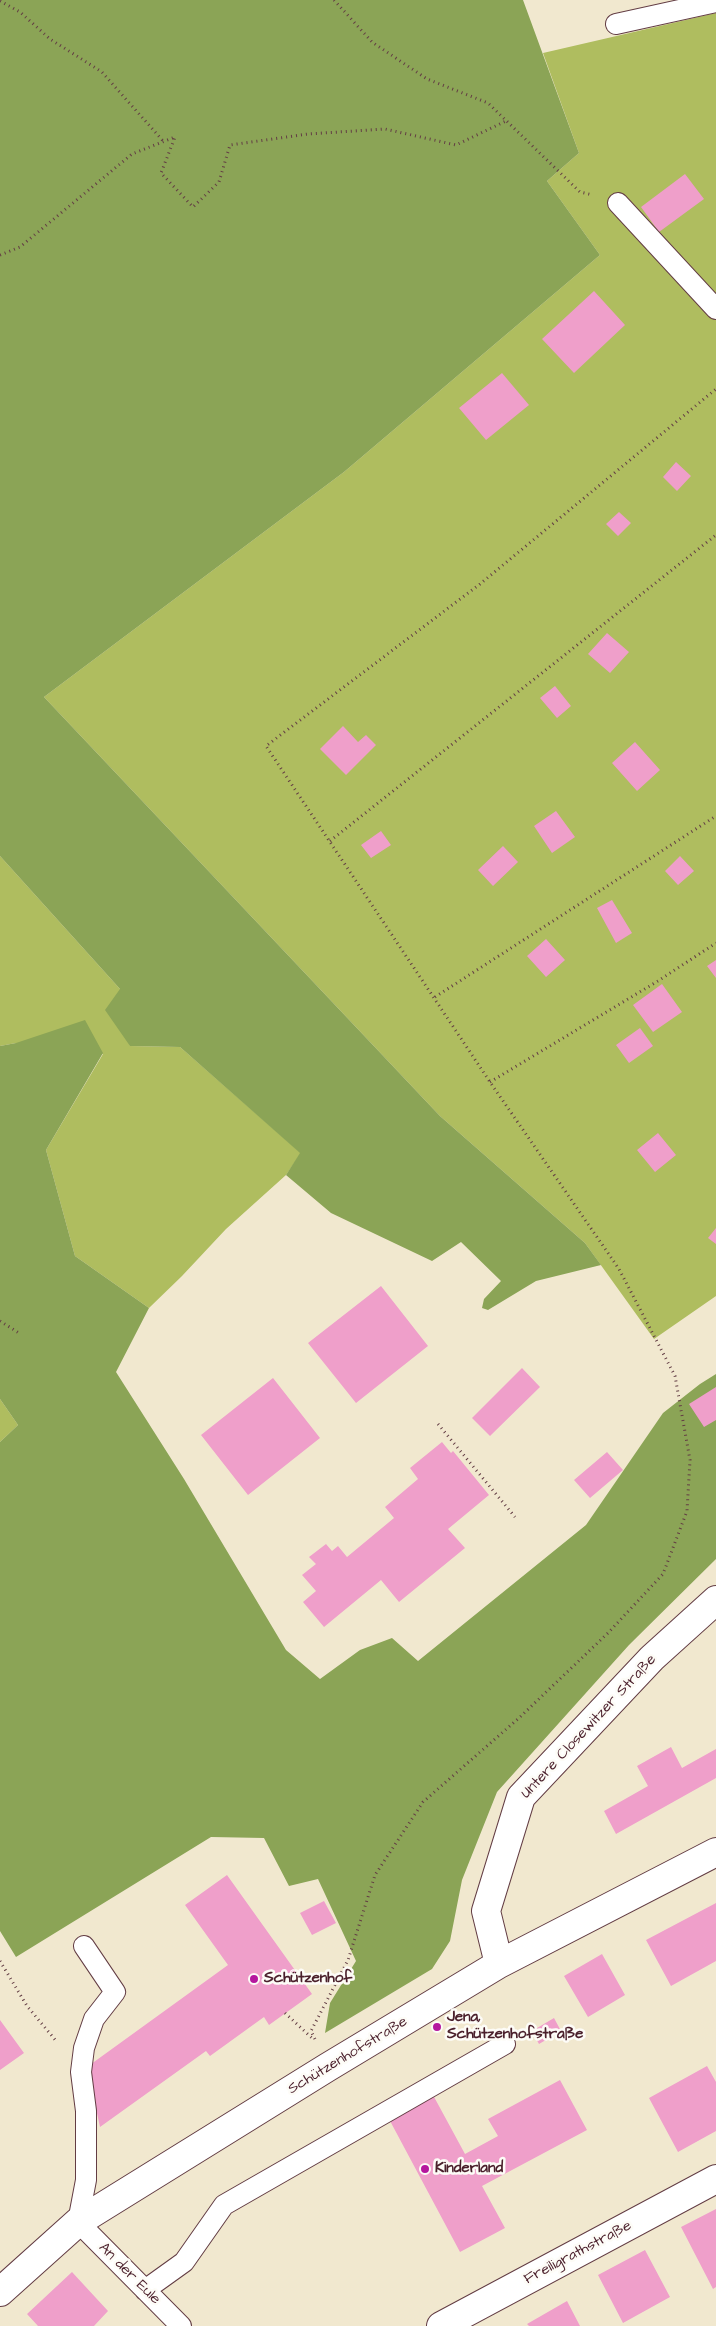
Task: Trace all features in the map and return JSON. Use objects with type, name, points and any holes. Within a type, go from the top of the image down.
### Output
[{"type":"street","name":"Untere Closewitzer Straße","points":[[499,1964],[486,1910],[521,1797],[652,1658],[716,1600]]},
{"type":"street","name":"Schützenhofstraße","points":[[0,2292],[78,2222],[328,2066],[499,1964],[716,1852]]},
{"type":"street","name":"Freiligrathstraße","points":[[441,2326],[716,2179]]},
{"type":"lane","points":[[616,24],[716,2]]},
{"type":"lane","points":[[618,203],[716,309]]},
{"type":"lane","points":[[78,2222],[86,2180],[86,2111],[81,2072],[84,2048],[94,2019],[115,1992],[84,1946]]},
{"type":"lane","points":[[145,2290],[184,2262],[224,2205],[504,2044]]},
{"type":"lane","name":"An der Eule","points":[[78,2222],[181,2326]]},
{"type":"path","points":[[334,0],[372,42],[427,79],[488,103],[580,192],[618,203]]},
{"type":"path","points":[[0,1],[20,12],[50,38],[102,72],[163,141]]},
{"type":"path","points":[[0,255],[20,247],[132,154],[175,137],[160,173],[194,207],[220,182],[230,145],[308,134],[385,129],[456,145],[506,121]]},
{"type":"path","points":[[285,2013],[317,2043],[311,2030],[348,1960],[375,1875],[423,1802],[526,1712],[608,1633],[663,1574],[687,1511],[690,1460],[675,1376],[619,1269],[490,1082],[266,746],[480,584],[716,389]]},
{"type":"path","points":[[330,841],[716,535]]},
{"type":"path","points":[[435,997],[716,816]]},
{"type":"path","points":[[490,1082],[658,982],[716,943]]},
{"type":"path","points":[[0,1321],[19,1333]]},
{"type":"path","points":[[438,1424],[516,1517]]},
{"type":"path","points":[[0,1961],[26,2006],[81,2072]]},
{"type":"green space","points":[[0,0],[523,0],[579,153],[547,181],[600,255],[344,472],[44,697],[440,1116],[585,1243],[601,1265],[536,1281],[488,1310],[482,1308],[484,1299],[501,1281],[461,1242],[432,1261],[331,1213],[286,1175],[300,1153],[180,1047],[130,1046],[105,1010],[120,989],[0,856]]},
{"type":"green space","points":[[716,13],[716,1296],[654,1339],[585,1243],[440,1116],[44,697],[344,472],[600,255],[547,181],[579,153],[543,53]]},
{"type":"green space","points":[[0,856],[120,989],[130,1046],[180,1047],[301,1153],[286,1175],[226,1229],[149,1308],[75,1256],[46,1150],[103,1054],[16,1043],[0,1046]]},
{"type":"green space","points":[[85,1020],[103,1053],[46,1150],[75,1256],[149,1308],[116,1372],[184,1479],[286,1650],[320,1679],[360,1650],[392,1638],[418,1661],[586,1525],[663,1413],[716,1374],[716,1559],[629,1645],[497,1792],[462,1880],[450,1941],[432,1969],[325,2033],[330,2003],[356,1961],[318,1879],[289,1886],[264,1838],[211,1837],[16,1957],[0,1931],[0,1442],[18,1425],[0,1399],[0,1046],[16,1043]]},
{"type":"green space","points":[[0,1399],[18,1425],[0,1442]]},
{"type":"building","points":[[685,174],[704,199],[659,232],[641,207]]},
{"type":"building","points":[[594,291],[625,325],[574,373],[542,339]]},
{"type":"building","points":[[502,373],[529,405],[486,440],[459,408]]},
{"type":"building","points":[[676,462],[691,476],[677,491],[663,477]]},
{"type":"building","points":[[619,512],[631,523],[618,536],[606,524]]},
{"type":"building","points":[[607,633],[629,652],[610,673],[588,654]]},
{"type":"building","points":[[555,686],[571,706],[557,718],[540,698]]},
{"type":"building","points":[[343,726],[358,742],[366,735],[376,745],[346,775],[320,749]]},
{"type":"building","points":[[635,742],[660,770],[637,791],[612,763]]},
{"type":"building","points":[[556,811],[575,837],[552,853],[534,826]]},
{"type":"building","points":[[381,831],[391,845],[371,858],[361,845]]},
{"type":"building","points":[[503,846],[518,862],[493,886],[478,870]]},
{"type":"building","points":[[680,856],[694,871],[678,885],[665,871]]},
{"type":"building","points":[[612,900],[632,933],[616,943],[597,908]]},
{"type":"building","points":[[546,939],[565,960],[546,977],[527,956]]},
{"type":"building","points":[[716,960],[716,978],[707,966]]},
{"type":"building","points":[[662,984],[682,1012],[653,1032],[633,1005]]},
{"type":"building","points":[[640,1028],[653,1046],[629,1063],[616,1045]]},
{"type":"building","points":[[658,1133],[676,1155],[655,1172],[637,1150]]},
{"type":"building","points":[[716,1228],[716,1244],[708,1238]]},
{"type":"building","points":[[381,1286],[428,1346],[356,1403],[308,1343]]},
{"type":"building","points":[[522,1368],[540,1387],[490,1436],[472,1418]]},
{"type":"building","points":[[273,1378],[320,1438],[248,1495],[201,1435]]},
{"type":"building","points":[[716,1387],[716,1420],[704,1427],[689,1404]]},
{"type":"building","points":[[442,1442],[451,1453],[453,1451],[489,1495],[448,1529],[465,1548],[399,1602],[381,1580],[324,1627],[303,1602],[316,1591],[302,1575],[316,1564],[309,1557],[326,1544],[332,1551],[338,1546],[347,1557],[394,1518],[385,1507],[418,1479],[410,1468]]},
{"type":"building","points":[[607,1452],[623,1470],[590,1498],[574,1480]]},
{"type":"building","points":[[671,1747],[682,1768],[716,1749],[716,1778],[616,1834],[604,1811],[648,1786],[637,1766]]},
{"type":"building","name":"Schützenhof","points":[[227,1875],[312,1994],[269,2025],[264,2017],[210,2056],[206,2051],[100,2127],[87,2067],[228,1965],[185,1905]]},
{"type":"building","points":[[324,1901],[336,1923],[312,1935],[300,1913]]},
{"type":"building","points":[[716,1903],[716,1961],[671,1986],[646,1940]]},
{"type":"building","points":[[602,1954],[625,1995],[588,2017],[564,1976]]},
{"type":"building","points":[[554,2018],[561,2031],[539,2044],[532,2031]]},
{"type":"building","points":[[0,2020],[24,2053],[0,2070]]},
{"type":"building","points":[[707,2066],[716,2082],[716,2131],[678,2152],[649,2098]]},
{"type":"building","points":[[560,2080],[587,2130],[482,2186],[505,2228],[460,2252],[389,2119],[433,2095],[465,2154],[498,2136],[488,2119]]},
{"type":"building","points":[[716,2209],[716,2287],[713,2289],[681,2227]]},
{"type":"building","points":[[645,2250],[670,2297],[623,2323],[598,2275]]},
{"type":"building","points":[[72,2272],[108,2311],[94,2326],[38,2326],[27,2314]]},
{"type":"building","points":[[567,2301],[580,2326],[529,2326],[527,2324]]},
{"type":"place","name":"Schützenhof","points":[[254,1979]]},
{"type":"place","name":"Jena, Schützenhofstraße","points":[[437,2027]]},
{"type":"place","name":"Kinderland","points":[[425,2169]]}]
